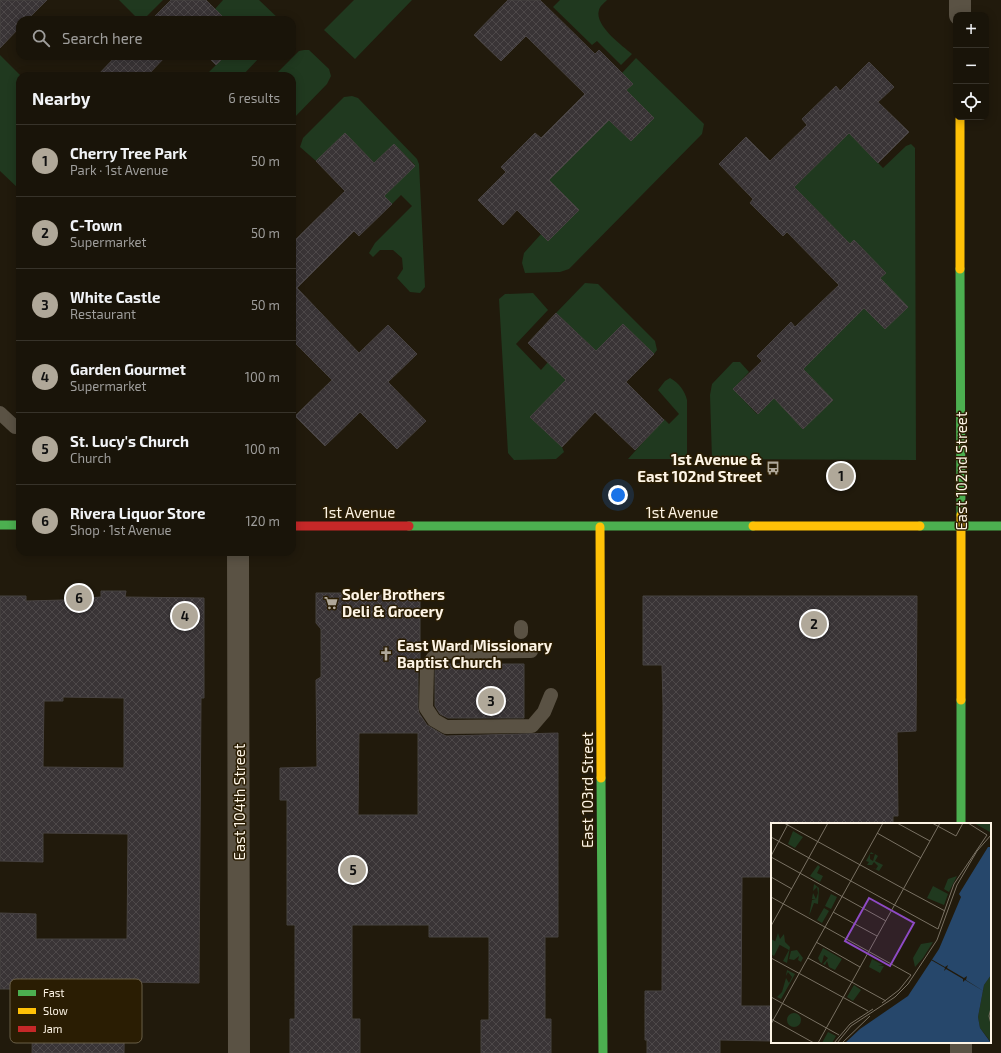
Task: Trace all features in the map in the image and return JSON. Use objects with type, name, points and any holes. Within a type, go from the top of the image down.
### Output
[{"type":"street","points":[[960,0],[960,12]]},
{"type":"street","name":"East 102nd Street","points":[[960,120],[961,823]]},
{"type":"street","points":[[0,525],[16,525]]},
{"type":"street","name":"1st Avenue","points":[[296,526],[1001,526]]},
{"type":"street","name":"East 103rd Street","points":[[600,527],[603,1053]]},
{"type":"street","name":"East 104th Street","points":[[238,556],[239,1053]]},
{"type":"lane","points":[[0,413],[14,427]]},
{"type":"lane","points":[[531,651],[442,652],[433,658],[427,667],[426,708],[434,720],[446,727],[532,726],[544,712],[551,695]]},
{"type":"green space","points":[[119,0],[163,0],[147,16],[135,16]]},
{"type":"green space","points":[[223,0],[259,0],[276,16],[222,16],[215,9]]},
{"type":"green space","points":[[354,0],[412,0],[355,59],[324,30]]},
{"type":"green space","points":[[560,0],[607,0],[599,10],[600,22],[610,34],[632,54],[621,65],[597,41],[592,45],[553,7]]},
{"type":"green space","points":[[309,50],[329,69],[331,76],[327,84],[296,116],[296,72],[278,72],[290,60],[296,60],[296,54],[299,51]]},
{"type":"green space","points":[[0,55],[17,72],[16,186],[0,171]]},
{"type":"green space","points":[[636,58],[704,124],[702,134],[569,269],[560,272],[525,273],[522,263],[524,253],[541,234],[548,241],[549,180],[609,120],[631,141],[654,118],[626,90],[633,84],[622,73]]},
{"type":"green space","points":[[221,60],[257,60],[246,72],[209,72]]},
{"type":"green space","points":[[352,96],[358,98],[417,159],[419,164],[425,287],[420,293],[410,292],[397,278],[403,269],[402,258],[393,250],[380,250],[373,257],[369,253],[375,243],[412,206],[401,195],[392,204],[384,196],[415,165],[394,144],[374,163],[345,133],[316,161],[300,147],[303,138],[344,97]]},
{"type":"green space","points":[[849,133],[883,168],[906,146],[911,144],[915,148],[916,460],[712,459],[710,395],[712,384],[733,362],[740,362],[749,372],[733,389],[757,414],[774,398],[803,428],[833,400],[803,369],[864,308],[885,329],[907,307],[880,278],[885,273],[854,240],[850,244],[794,187]]},
{"type":"green space","points":[[585,283],[598,284],[655,341],[657,350],[654,354],[623,324],[596,351],[556,313]]},
{"type":"green space","points":[[533,293],[548,310],[516,344],[541,370],[548,362],[566,380],[530,417],[562,447],[564,452],[556,459],[514,460],[508,453],[499,299],[505,294]]},
{"type":"green space","points":[[670,378],[676,382],[685,393],[687,400],[687,454],[682,459],[628,459],[664,419],[669,424],[679,414],[658,390],[665,381]]},
{"type":"building","points":[[0,0],[47,0],[31,16],[16,16],[16,31],[0,48]]},
{"type":"building","points":[[171,0],[206,0],[222,16],[155,16]]},
{"type":"building","points":[[508,0],[540,0],[595,54],[599,50],[633,84],[626,90],[654,118],[631,141],[609,120],[549,180],[579,210],[548,241],[517,210],[503,225],[478,200],[506,172],[501,167],[535,133],[541,138],[585,94],[526,36],[501,61],[474,35]]},
{"type":"building","points":[[112,60],[162,60],[151,72],[101,72]]},
{"type":"building","points":[[211,60],[221,60],[216,65]]},
{"type":"building","points":[[869,62],[894,87],[878,102],[909,132],[878,163],[849,133],[794,187],[850,244],[854,240],[886,273],[880,278],[908,307],[885,329],[864,308],[803,369],[833,400],[803,429],[774,398],[758,414],[733,389],[762,361],[757,356],[791,322],[795,327],[839,285],[787,232],[783,236],[750,203],[753,199],[719,164],[746,137],[770,161],[807,125],[802,119],[836,86],[840,91]]},
{"type":"building","points":[[345,133],[374,163],[394,144],[415,166],[384,196],[392,204],[359,236],[354,231],[297,288],[359,353],[388,325],[417,354],[388,382],[426,421],[397,449],[360,412],[325,446],[296,417],[296,415],[332,380],[296,344],[296,239],[345,191],[316,161]]},
{"type":"building","points":[[556,313],[596,351],[623,324],[654,354],[626,382],[664,420],[635,450],[595,412],[562,447],[530,417],[566,380],[528,343]]},
{"type":"building","points":[[101,591],[126,591],[125,597],[204,598],[204,698],[201,698],[199,983],[142,982],[142,979],[10,979],[10,989],[0,989],[0,913],[36,914],[36,939],[127,939],[128,834],[43,833],[43,862],[0,861],[0,596],[26,596],[26,601],[101,597]],"holes":[[[63,697],[124,698],[124,768],[43,767],[44,701],[63,701]]]},
{"type":"building","points":[[316,593],[352,593],[352,595],[420,595],[418,708],[419,713],[427,725],[446,736],[558,733],[558,937],[545,937],[545,1019],[551,1019],[551,1053],[481,1053],[481,1020],[489,1020],[489,937],[429,937],[429,925],[352,925],[352,1019],[360,1019],[360,1053],[290,1053],[290,1019],[295,1019],[295,925],[287,925],[287,800],[280,800],[280,768],[317,767],[316,680],[321,677],[321,629],[316,623]],"holes":[[[359,733],[418,733],[418,815],[358,815]]]},
{"type":"building","points":[[643,596],[917,596],[916,731],[897,732],[898,816],[893,816],[893,823],[771,823],[771,877],[742,877],[741,1006],[771,1006],[771,1041],[720,1040],[720,1053],[647,1053],[647,1040],[645,1040],[645,991],[662,991],[663,705],[662,665],[643,665]]},
{"type":"building","points":[[440,664],[524,664],[524,718],[448,718],[440,714],[435,706],[435,670]]},
{"type":"building","points":[[32,1043],[124,1043],[124,1053],[32,1053]]},
{"type":"traffic: fast","points":[[960,269],[961,515]]},
{"type":"traffic: fast","points":[[0,525],[16,525]]},
{"type":"traffic: fast","points":[[409,526],[753,526]]},
{"type":"traffic: fast","points":[[920,526],[1001,526]]},
{"type":"traffic: fast","points":[[961,700],[961,823]]},
{"type":"traffic: fast","points":[[601,778],[603,1053]]},
{"type":"traffic: slow","points":[[960,120],[960,269]]},
{"type":"traffic: slow","points":[[961,515],[961,700]]},
{"type":"traffic: slow","points":[[753,526],[920,526]]},
{"type":"traffic: slow","points":[[600,527],[601,778]]},
{"type":"traffic: jam","points":[[296,526],[409,526]]},
{"type":"place","name":"1st Avenue & East 102nd Street","points":[[773,468]]},
{"type":"place","name":"Cherry Tree Park","points":[[841,476]]},
{"type":"place","name":"Rivera Liquor Store","points":[[79,598]]},
{"type":"place","name":"Soler Brothers Deli & Grocery","points":[[331,603]]},
{"type":"place","name":"Garden Gourmet","points":[[185,616]]},
{"type":"place","name":"C-Town","points":[[814,624]]},
{"type":"place","name":"East Ward Missionary Baptist Church","points":[[386,654]]},
{"type":"place","name":"White Castle","points":[[491,701]]},
{"type":"place","name":"St. Lucy's Church","points":[[353,870]]}]
